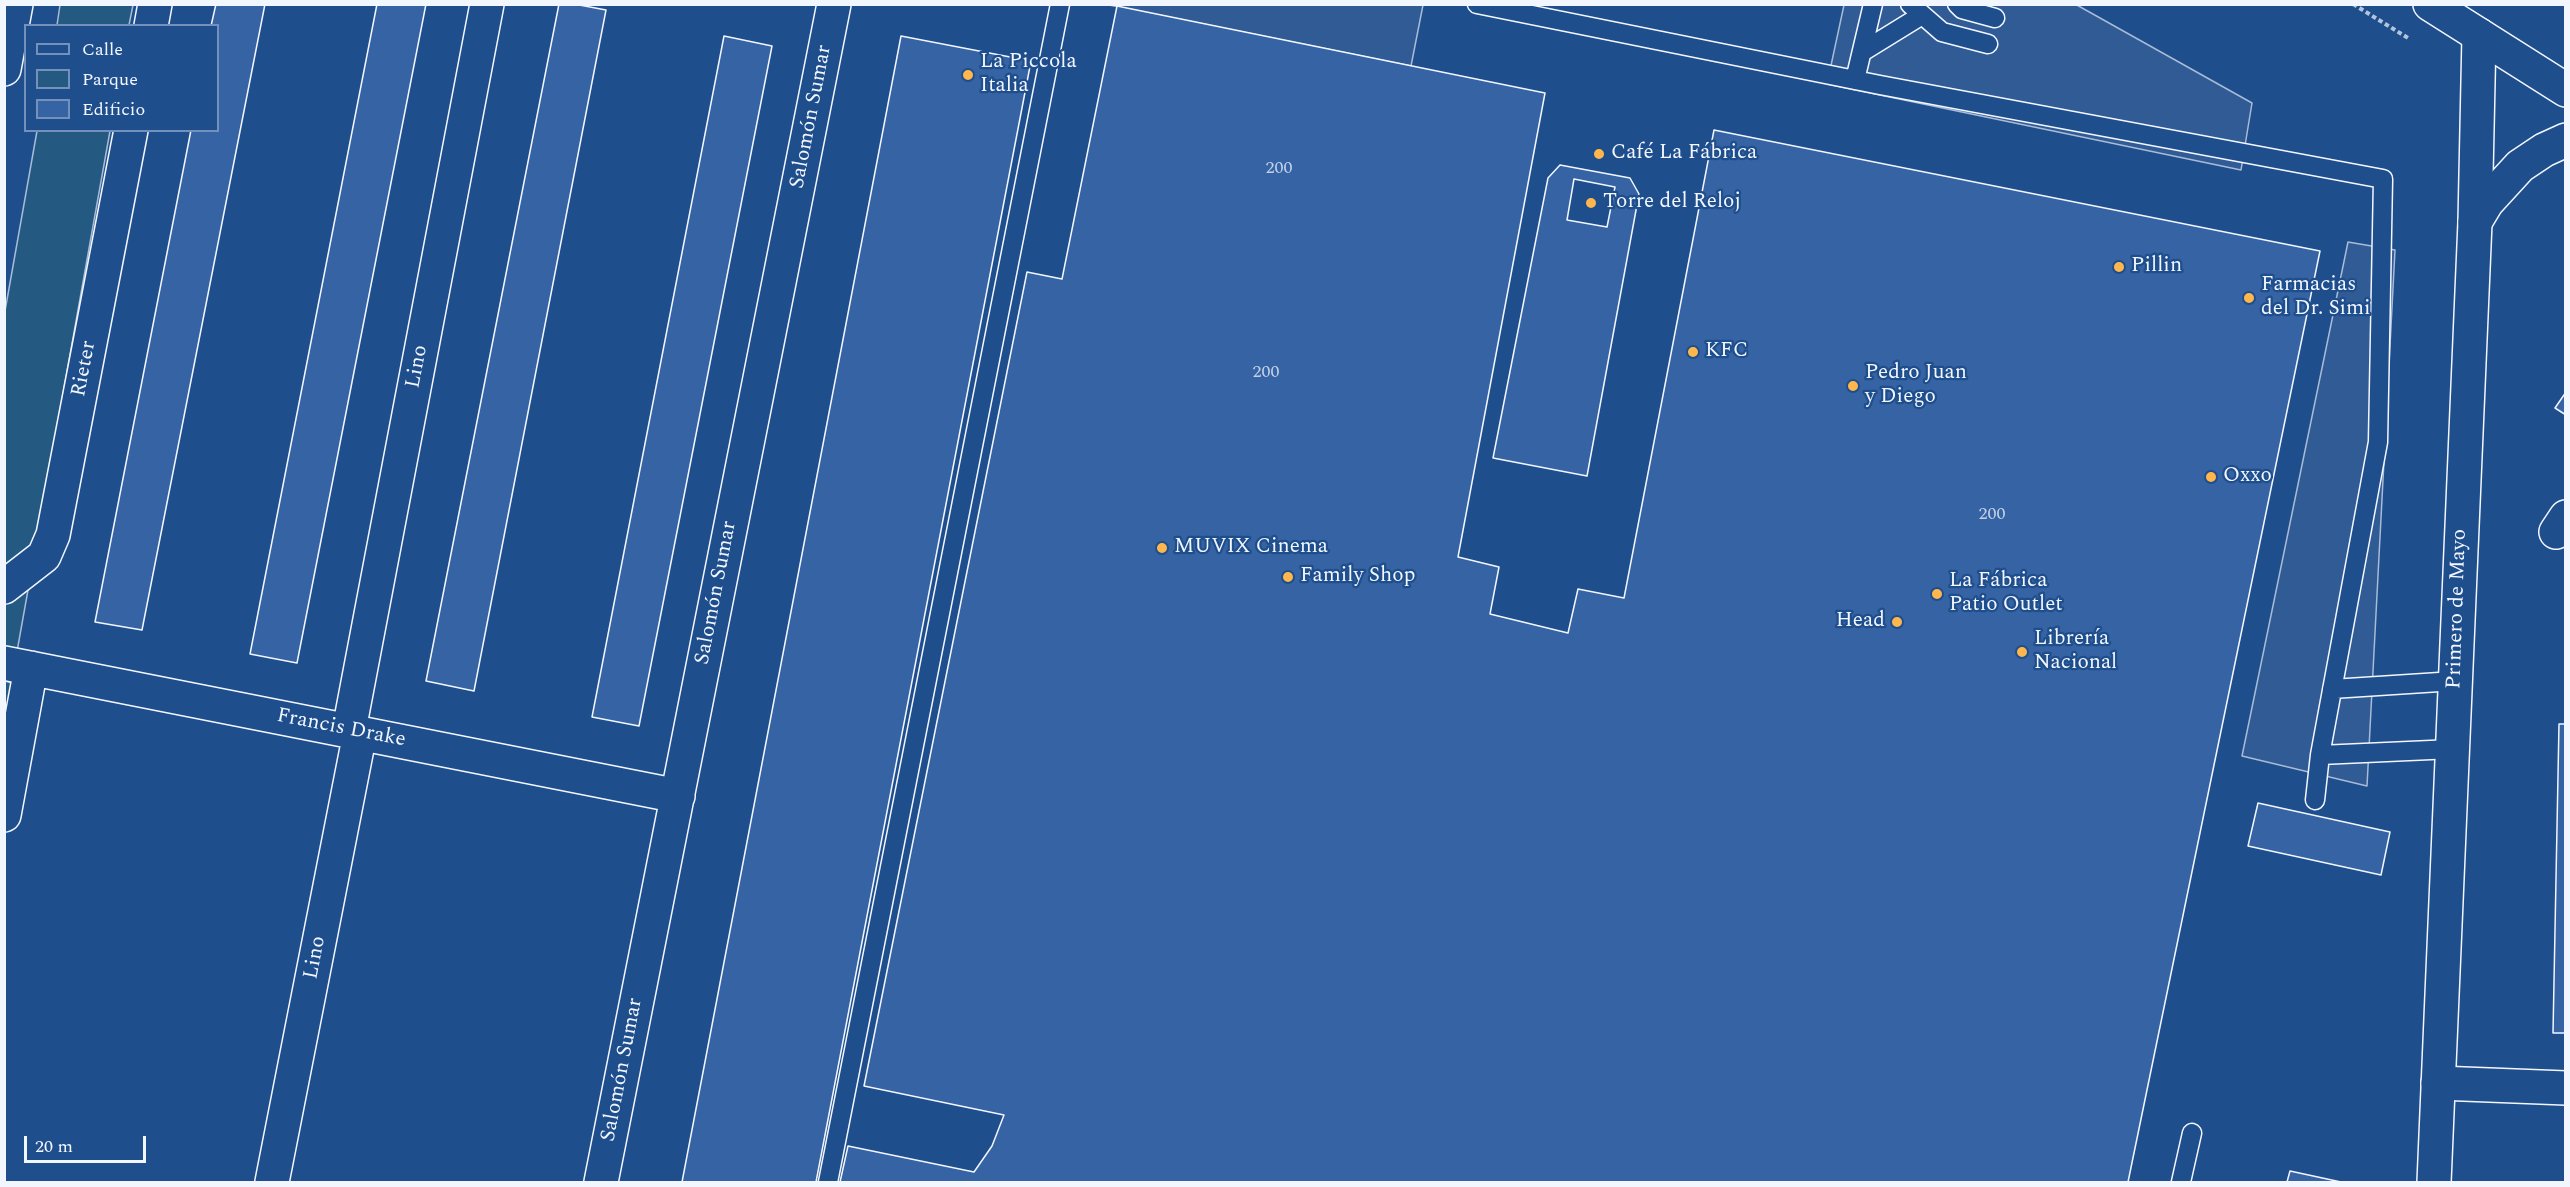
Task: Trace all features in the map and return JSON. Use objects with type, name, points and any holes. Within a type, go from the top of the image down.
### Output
[{"type":"street","points":[[4,69],[16,4]]},
{"type":"street","points":[[151,24],[155,4]]},
{"type":"street","name":"Lino","points":[[272,1182],[487,4]]},
{"type":"street","name":"Salomón Sumar","points":[[601,1182],[834,4]]},
{"type":"street","points":[[2430,4],[2565,90]]},
{"type":"street","name":"Primero de Mayo","points":[[2434,1182],[2475,222],[2479,35]]},
{"type":"street","name":"Rieter","points":[[4,587],[44,556],[53,536],[131,132]]},
{"type":"street","points":[[2475,222],[2487,202],[2520,166],[2544,150],[2565,140]]},
{"type":"street","points":[[4,815],[18,665]]},
{"type":"street","name":"Francis Drake","points":[[18,665],[678,796]]},
{"type":"street","points":[[2438,1083],[2565,1088]]},
{"type":"lane","points":[[828,1182],[1060,4]]},
{"type":"lane","points":[[1477,4],[1856,80],[2383,179],[2378,442],[2320,755],[2316,800]]},
{"type":"lane","points":[[1856,80],[1873,4]]},
{"type":"lane","points":[[1957,4],[1962,9],[1995,18]]},
{"type":"lane","points":[[1862,52],[1916,10],[1942,32],[1988,44]]},
{"type":"lane","points":[[2332,689],[2455,681]]},
{"type":"lane","points":[[2320,755],[2453,749]]},
{"type":"lane","points":[[2181,1182],[2192,1133]]},
{"type":"green space","points":[[60,4],[133,5],[129,24],[57,24]]},
{"type":"green space","points":[[37,132],[110,132],[13,674],[4,671],[5,311]]},
{"type":"green space","points":[[5,681],[15,684],[5,739]]},
{"type":"shaded area","points":[[2075,4],[2252,103],[2241,170],[1827,84],[1844,5]]},
{"type":"shaded area","points":[[1109,5],[1423,5],[1411,66]]},
{"type":"shaded area","points":[[2348,242],[2395,250],[2367,786],[2242,756]]},
{"type":"building","points":[[216,4],[265,4],[142,630],[95,622],[191,132],[219,132],[219,24],[211,24]]},
{"type":"building","points":[[377,4],[426,4],[297,663],[250,654]]},
{"type":"building","points":[[559,4],[574,4],[606,10],[474,691],[426,681]]},
{"type":"building","name":"La Fábrica Patio Outlet","points":[[1117,6],[1545,93],[1458,557],[1499,567],[1490,614],[1568,633],[1578,589],[1624,598],[1714,130],[2320,251],[2128,1182],[840,1182],[848,1146],[974,1172],[992,1146],[1004,1115],[864,1086],[1027,272],[1062,279]]},
{"type":"building","points":[[724,36],[772,46],[639,726],[592,717]]},
{"type":"building","points":[[901,36],[1031,61],[816,1182],[682,1182]]},
{"type":"building","points":[[1560,165],[1630,178],[1639,194],[1587,476],[1493,458],[1548,178]]},
{"type":"building","name":"Torre del Reloj","points":[[1574,179],[1615,187],[1607,227],[1567,220]]},
{"type":"building","points":[[2566,392],[2566,415],[2555,408]]},
{"type":"building","points":[[2559,724],[2566,724],[2566,1033],[2553,1033]]},
{"type":"building","points":[[2258,803],[2390,832],[2381,875],[2248,846]]},
{"type":"building","points":[[2290,1171],[2341,1182],[2287,1182]]},
{"type":"place","name":"La Piccola Italia","points":[[968,75]]},
{"type":"place","name":"Café La Fábrica","points":[[1599,154]]},
{"type":"place","name":"Torre del Reloj","points":[[1591,203]]},
{"type":"place","name":"Pillin","points":[[2119,267]]},
{"type":"place","name":"Farmacias del Dr. Simi","points":[[2249,298]]},
{"type":"place","name":"KFC","points":[[1693,352]]},
{"type":"place","name":"Pedro Juan y Diego","points":[[1853,386]]},
{"type":"place","name":"Oxxo","points":[[2211,477]]},
{"type":"place","name":"MUVIX Cinema","points":[[1162,548]]},
{"type":"place","name":"Family Shop","points":[[1288,577]]},
{"type":"place","name":"La Fábrica Patio Outlet","points":[[1937,594]]},
{"type":"place","name":"Head","points":[[1897,622]]},
{"type":"place","name":"Librería Nacional","points":[[2022,652]]}]
